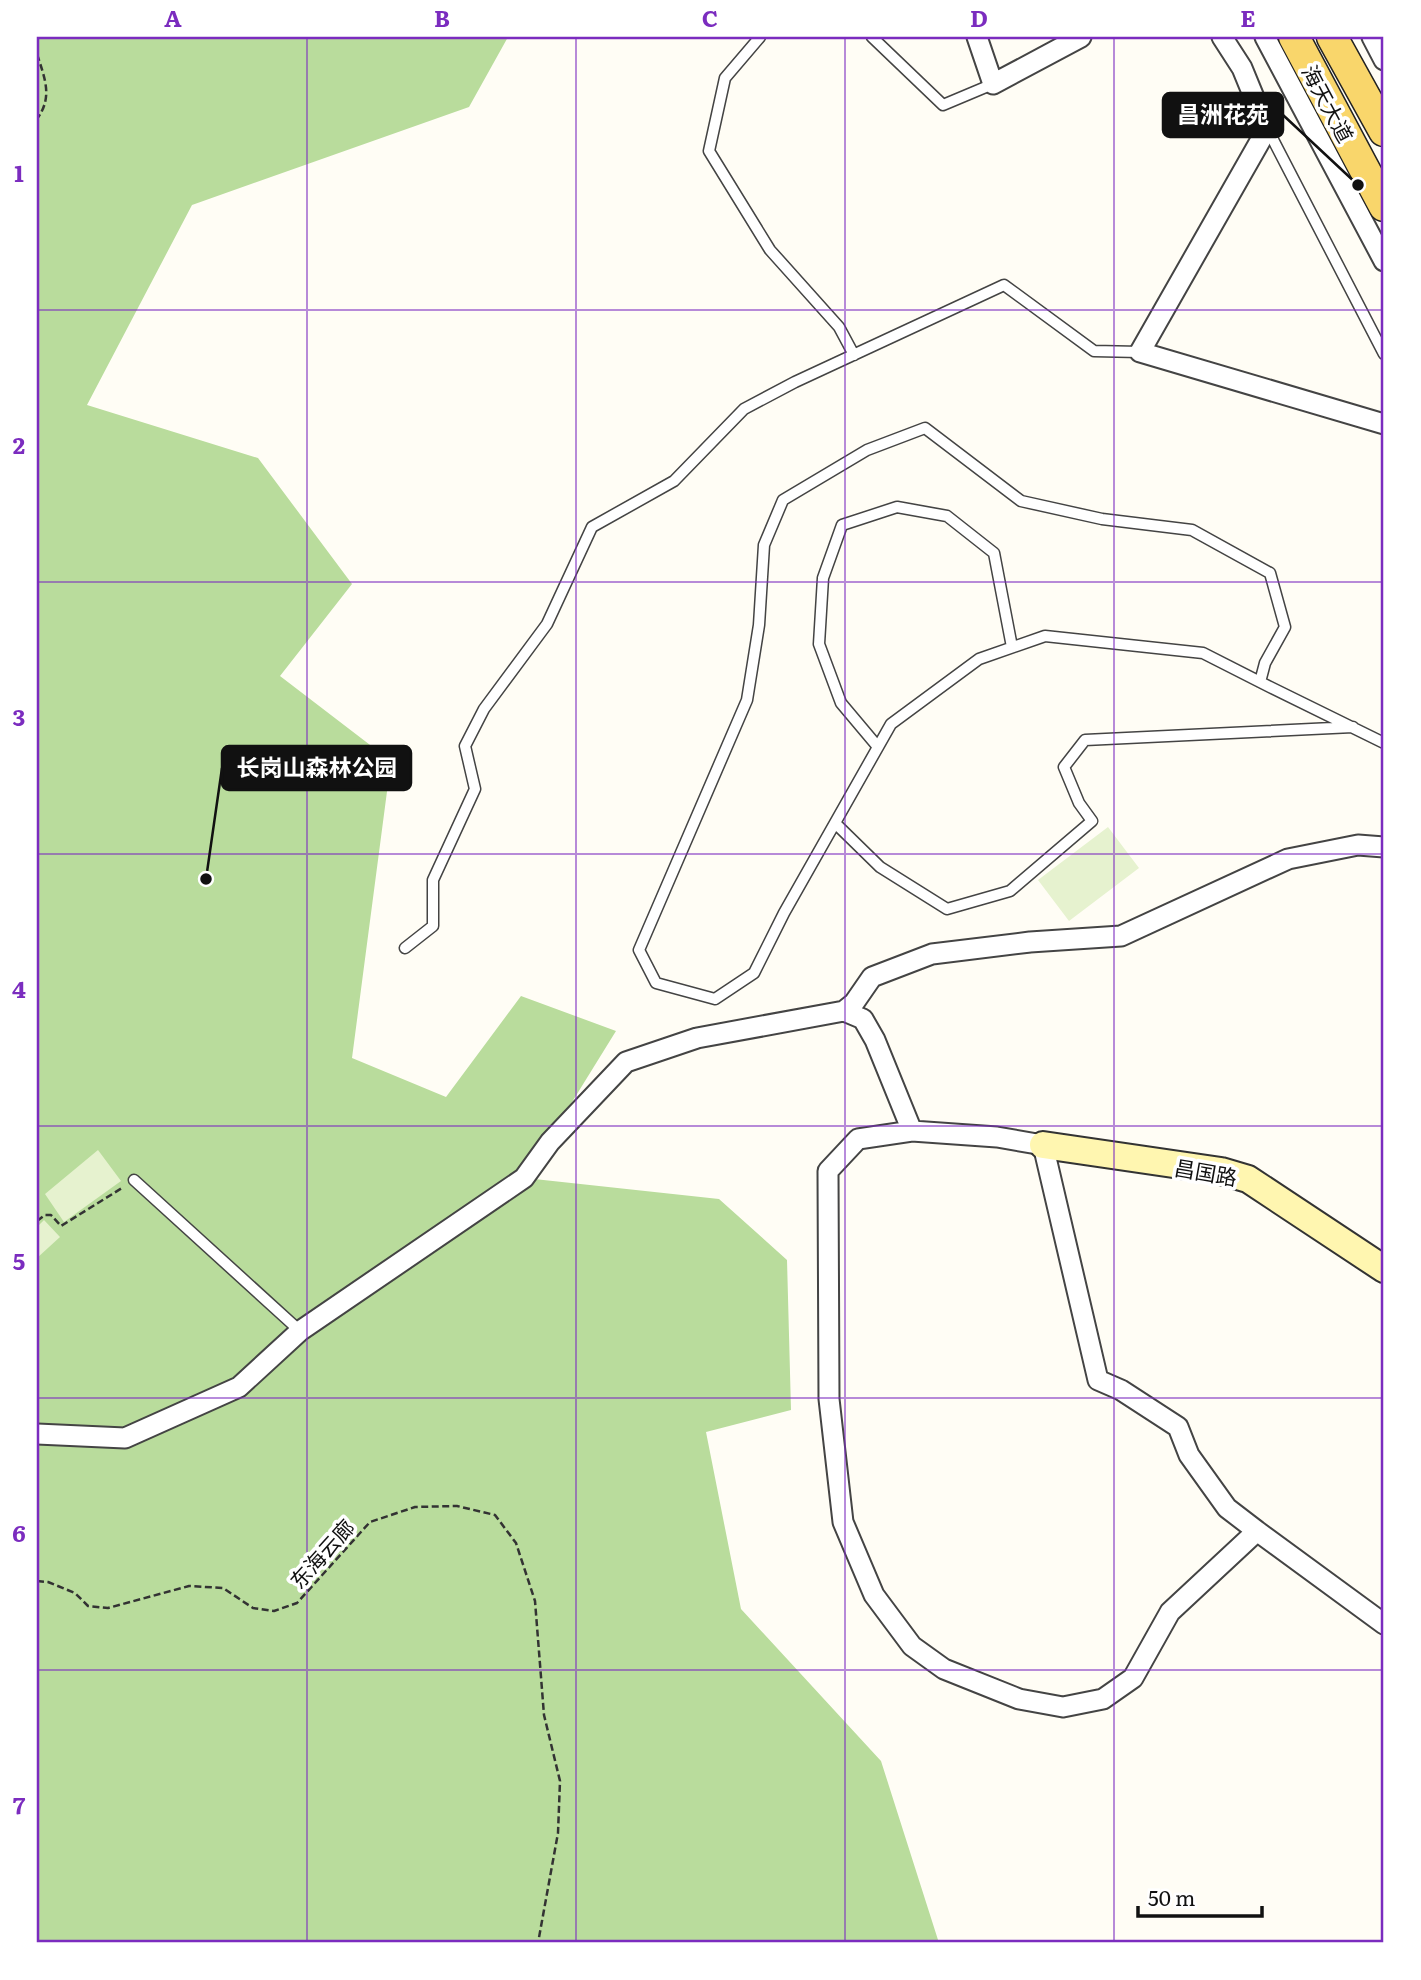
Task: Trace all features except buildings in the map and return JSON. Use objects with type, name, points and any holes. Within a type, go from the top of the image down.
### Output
[{"type":"main road","name":"海天大道","points":[[1294,37],[1384,206]]},
{"type":"main road","name":"海天大道","points":[[1332,37],[1384,131]]},
{"type":"main road","name":"昌国路","points":[[1043,1145],[1102,1156],[1221,1171],[1248,1179],[1384,1269]]},
{"type":"street","points":[[978,37],[993,84],[1081,37]]},
{"type":"street","points":[[1222,37],[1242,68],[1267,129],[1140,352],[1384,424]]},
{"type":"street","points":[[1265,37],[1384,261]]},
{"type":"street","points":[[1372,37],[1384,60]]},
{"type":"street","points":[[37,1434],[125,1438],[239,1387],[300,1331],[524,1178],[550,1142],[626,1062],[697,1038],[844,1011],[854,1003],[872,977],[932,954],[1030,942],[1121,936],[1288,859],[1358,845],[1384,847]]},
{"type":"street","points":[[844,1011],[863,1019],[875,1040],[912,1131]]},
{"type":"street","points":[[1257,1531],[1170,1612],[1133,1678],[1103,1699],[1063,1707],[1019,1699],[944,1669],[912,1646],[874,1595],[843,1522],[829,1399],[828,1171],[858,1139],[912,1131],[997,1137],[1043,1145],[1098,1380],[1121,1390],[1178,1427],[1189,1455],[1227,1508],[1384,1624]]},
{"type":"lane","points":[[760,37],[724,78],[709,151],[771,250],[839,327],[854,355]]},
{"type":"lane","points":[[872,37],[943,105],[993,84]]},
{"type":"lane","points":[[1267,129],[1384,354]]},
{"type":"lane","points":[[405,948],[433,926],[433,880],[475,789],[465,746],[484,709],[547,624],[592,527],[674,481],[744,409],[1004,285],[1094,351],[1140,352]]},
{"type":"lane","points":[[1260,682],[1265,663],[1285,627],[1270,573],[1192,530],[1102,519],[1021,501],[925,428],[867,450],[783,500],[764,545],[759,625],[747,700],[639,950],[656,983],[715,999],[754,973],[784,913],[891,724],[979,659],[1045,636],[1203,653],[1260,682],[1354,727],[1384,743]]},
{"type":"lane","points":[[878,747],[841,704],[819,644],[823,578],[842,525],[897,508],[947,516],[994,553],[1013,647]]},
{"type":"lane","points":[[835,824],[880,867],[947,909],[1010,891],[1092,821],[1079,803],[1064,767],[1085,740],[1354,727]]},
{"type":"lane","points":[[134,1180],[300,1331]]},
{"type":"path","points":[[37,54],[46,84],[46,107],[37,119]]},
{"type":"path","points":[[37,1222],[44,1215],[51,1215],[61,1226],[134,1180]]},
{"type":"path","name":"东海云廊","points":[[37,1581],[75,1593],[88,1606],[108,1608],[189,1586],[223,1588],[253,1608],[274,1611],[297,1603],[370,1522],[415,1507],[457,1506],[495,1515],[516,1542],[534,1601],[544,1715],[560,1781],[558,1833],[538,1943]]},
{"type":"green space","points":[[37,37],[508,37],[469,107],[192,205],[87,405],[258,458],[352,584],[280,676],[391,761],[352,1058],[446,1097],[521,996],[616,1031],[525,1178],[719,1199],[787,1260],[791,1410],[706,1432],[741,1609],[881,1761],[939,1943],[37,1943]]},
{"type":"green space","points":[[1108,827],[1139,868],[1069,921],[1038,880]]},
{"type":"green space","points":[[98,1150],[121,1181],[64,1222],[45,1194]]},
{"type":"green space","points":[[44,1220],[60,1237],[37,1258],[37,1227]]},
{"type":"place","name":"昌洲花苑","points":[[1358,185]]},
{"type":"place","name":"长岗山森林公园","points":[[206,879]]}]
